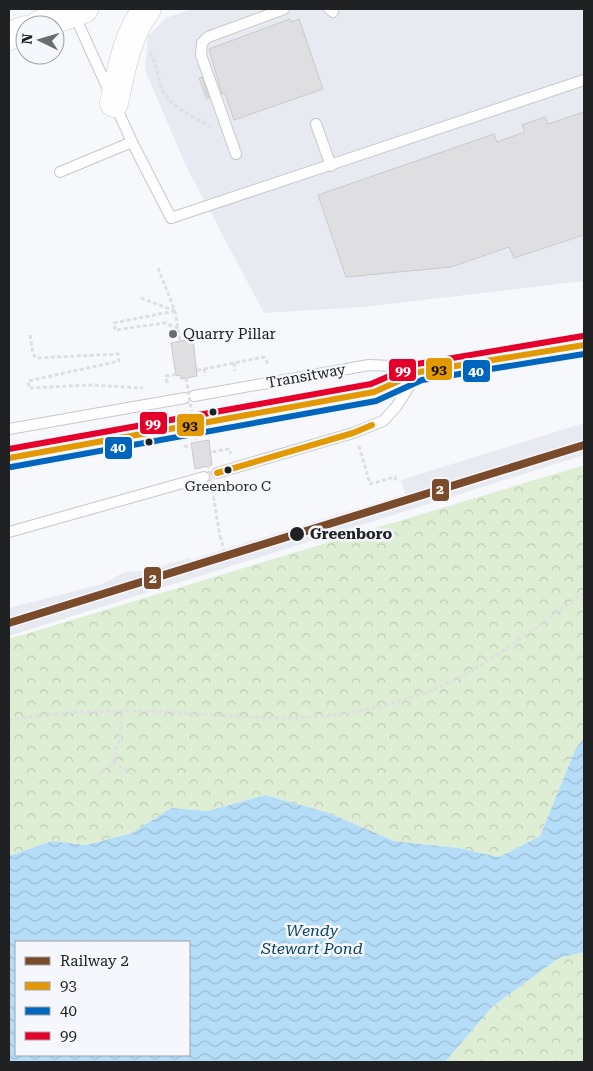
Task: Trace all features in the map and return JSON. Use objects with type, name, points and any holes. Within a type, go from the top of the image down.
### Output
[{"type":"main road","points":[[114,102],[132,39],[139,20],[148,9]]},
{"type":"main road","points":[[65,16],[78,11]]},
{"type":"lane","points":[[236,154],[201,55],[202,43],[208,37],[284,9]]},
{"type":"lane","points":[[78,11],[114,102],[171,218],[584,80]]},
{"type":"lane","points":[[316,124],[331,166]]},
{"type":"lane","points":[[60,172],[132,142]]},
{"type":"lane","name":"Transitway","points":[[9,458],[194,423],[374,392],[419,372],[584,345]]},
{"type":"lane","name":"Transitway","points":[[9,429],[369,365],[392,366],[419,372]]},
{"type":"lane","points":[[217,474],[353,433],[383,421],[396,407],[419,372]]},
{"type":"lane","points":[[9,532],[204,477]]},
{"type":"path","points":[[146,47],[154,60],[161,88],[176,106],[218,130],[236,154]]},
{"type":"path","points":[[158,268],[175,311],[179,329],[199,454],[229,449],[232,457]]},
{"type":"path","points":[[140,298],[175,311]]},
{"type":"path","points":[[175,311],[114,323],[115,330],[164,323],[179,329]]},
{"type":"path","points":[[30,335],[33,354],[36,358],[118,354],[119,361],[28,381],[28,388],[90,385],[143,388]]},
{"type":"path","points":[[167,383],[166,376],[264,357],[268,364]]},
{"type":"path","points":[[234,363],[234,371]]},
{"type":"path","points":[[204,369],[205,376]]},
{"type":"path","points":[[184,446],[198,449]]},
{"type":"path","points":[[359,446],[370,484],[394,477],[396,481]]},
{"type":"path","points":[[206,453],[224,550]]},
{"type":"path","points":[[9,720],[43,714],[122,711],[285,717],[340,715],[377,707],[416,696],[453,680],[491,659],[584,592]]},
{"type":"path","points":[[98,775],[113,762],[120,736],[122,711]]},
{"type":"path","points":[[113,762],[132,774]]},
{"type":"shaded area","points":[[192,9],[584,9],[584,281],[364,307],[264,313],[186,166],[145,70],[148,36],[166,18]]},
{"type":"shaded area","points":[[584,423],[584,455],[9,636],[9,608],[102,584],[125,572],[143,571],[189,558],[190,560],[405,494],[401,480]]},
{"type":"green space","points":[[584,465],[584,738],[576,748],[540,836],[499,857],[458,848],[394,841],[329,813],[265,795],[208,811],[171,808],[132,833],[86,845],[52,841],[9,856],[9,639]]},
{"type":"green space","points":[[584,952],[584,1062],[445,1062],[492,1007],[559,958]]},
{"type":"water","name":"Wendy Stewart Pond","points":[[584,738],[584,952],[559,958],[492,1007],[445,1062],[9,1062],[9,856],[52,841],[86,845],[132,833],[171,808],[208,811],[265,795],[329,813],[394,841],[458,848],[499,857],[540,836],[576,748]]},
{"type":"building","points":[[290,19],[291,22],[299,19],[323,89],[234,120],[225,93],[222,94],[209,49]]},
{"type":"building","points":[[202,77],[209,98],[207,99],[199,78]]},
{"type":"building","points":[[584,112],[584,235],[514,258],[509,247],[451,267],[346,277],[318,195],[494,134],[497,142],[525,132],[522,125],[545,117],[548,124]]},
{"type":"building","points":[[193,338],[197,376],[181,379],[180,375],[176,376],[171,343]]},
{"type":"building","points":[[209,440],[212,465],[195,469],[191,443]]},
{"type":"rail line","name":"2","points":[[9,623],[584,445]]},
{"type":"transit line","name":"99","points":[[9,449],[371,384],[417,364],[583,336]]},
{"type":"transit line","name":"93","points":[[9,458],[374,392],[419,372],[584,345]]},
{"type":"transit line","name":"40","points":[[11,467],[376,401],[422,380],[584,354]]},
{"type":"transit line","name":"93","points":[[217,473],[353,433],[372,425]]},
{"type":"place","name":"Quarry Pillar","points":[[173,334]]},
{"type":"place","name":"Greenboro C","points":[[228,470]]},
{"type":"place","name":"Greenboro","points":[[297,534]]}]
